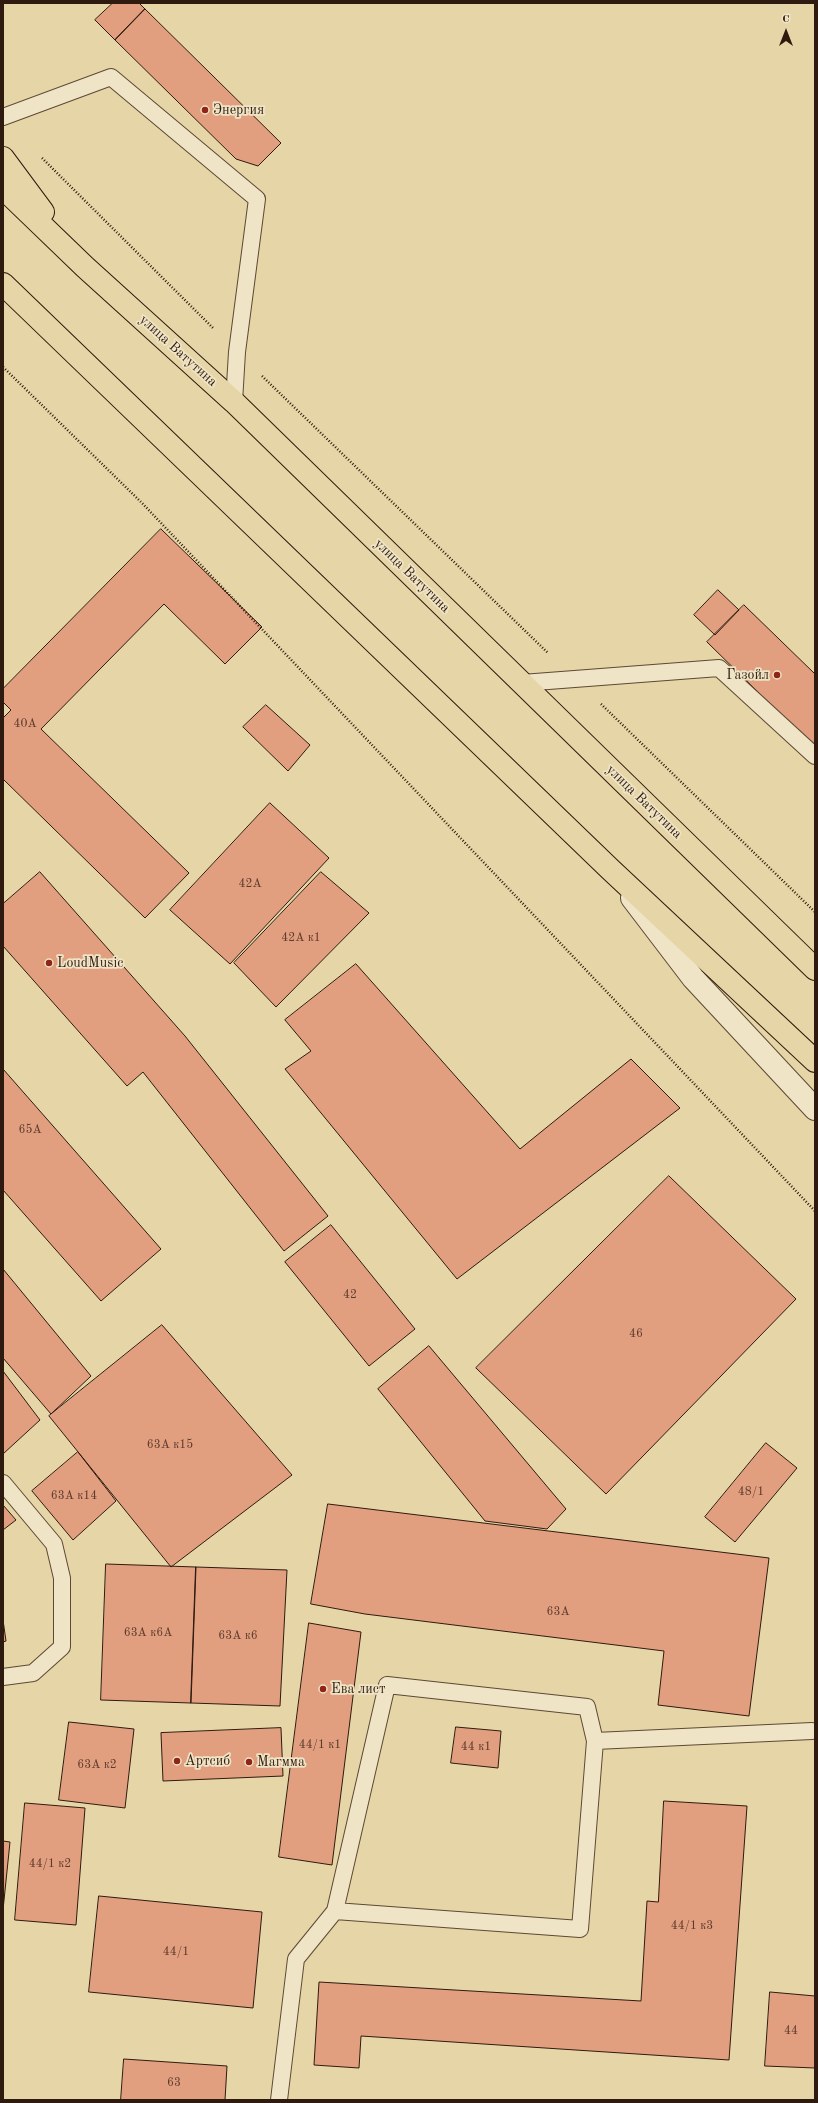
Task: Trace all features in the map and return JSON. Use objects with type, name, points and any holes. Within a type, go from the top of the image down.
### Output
[{"type":"main road","points":[[3,158],[85,267]]},
{"type":"main road","name":"улица Ватутина","points":[[3,188],[85,267],[234,402],[815,969]]},
{"type":"main road","points":[[3,284],[611,870],[815,1061]]},
{"type":"street","points":[[611,870],[693,978],[815,1109]]},
{"type":"lane","points":[[3,116],[111,78],[257,199],[237,352],[234,402]]},
{"type":"lane","points":[[522,683],[719,668],[815,756]]},
{"type":"lane","points":[[3,1483],[54,1544],[62,1578],[62,1647],[33,1673],[3,1677]]},
{"type":"lane","points":[[279,2100],[296,1959],[335,1911],[387,1685],[587,1707],[595,1741],[580,1929],[335,1911]]},
{"type":"lane","points":[[595,1741],[812,1731]]},
{"type":"path","points":[[36,152],[237,352],[815,912]]},
{"type":"path","points":[[3,368],[142,503],[815,1211]]},
{"type":"building","points":[[113,3],[139,3],[145,9],[115,40],[95,20]]},
{"type":"building","points":[[145,9],[281,143],[258,166],[236,159],[115,40]]},
{"type":"building","points":[[161,529],[262,627],[225,664],[164,604],[41,729],[189,873],[145,918],[3,779],[3,718],[11,710],[3,702],[3,689]]},
{"type":"building","points":[[718,590],[739,610],[715,635],[694,615]]},
{"type":"building","points":[[744,605],[815,674],[815,744],[813,746],[707,642]]},
{"type":"building","points":[[266,705],[310,745],[288,771],[243,727]]},
{"type":"building","points":[[270,803],[329,858],[230,964],[170,910]]},
{"type":"building","points":[[40,872],[185,1036],[328,1216],[284,1251],[143,1072],[127,1086],[3,946],[3,904]]},
{"type":"building","points":[[321,872],[369,913],[276,1007],[234,963]]},
{"type":"building","points":[[356,964],[520,1149],[631,1059],[680,1108],[457,1279],[285,1069],[311,1051],[285,1020]]},
{"type":"building","points":[[3,1069],[161,1249],[101,1301],[3,1190]]},
{"type":"building","points":[[669,1176],[796,1299],[606,1494],[476,1368]]},
{"type":"building","points":[[331,1225],[415,1329],[369,1366],[285,1262]]},
{"type":"building","points":[[3,1269],[91,1376],[51,1414],[3,1358]]},
{"type":"building","points":[[162,1325],[292,1475],[171,1567],[49,1416]]},
{"type":"building","points":[[429,1346],[566,1509],[547,1529],[485,1521],[378,1389]]},
{"type":"building","points":[[3,1371],[40,1420],[3,1454]]},
{"type":"building","points":[[766,1443],[797,1468],[735,1542],[705,1517]]},
{"type":"building","points":[[78,1452],[116,1501],[73,1540],[32,1491]]},
{"type":"building","points":[[328,1504],[769,1558],[749,1716],[658,1705],[664,1651],[365,1614],[311,1604]]},
{"type":"building","points":[[3,1505],[16,1520],[3,1530]]},
{"type":"building","points":[[106,1564],[196,1567],[191,1703],[101,1700]]},
{"type":"building","points":[[196,1567],[287,1570],[280,1706],[191,1703]]},
{"type":"building","points":[[3,1620],[6,1641],[3,1642]]},
{"type":"building","points":[[309,1623],[361,1632],[332,1865],[279,1857]]},
{"type":"building","points":[[69,1722],[134,1729],[125,1808],[59,1800]]},
{"type":"building","points":[[456,1727],[501,1731],[498,1768],[451,1763]]},
{"type":"building","points":[[281,1728],[283,1776],[163,1781],[161,1733]]},
{"type":"building","points":[[664,1801],[747,1806],[729,2060],[361,2036],[359,2068],[314,2065],[319,1982],[641,2001],[647,1901],[658,1902]]},
{"type":"building","points":[[25,1803],[85,1808],[76,1925],[15,1920]]},
{"type":"building","points":[[3,1841],[10,1842],[3,1910]]},
{"type":"building","points":[[99,1896],[262,1912],[253,2008],[89,1992]]},
{"type":"building","points":[[770,1992],[815,1996],[815,2068],[765,2066]]},
{"type":"building","points":[[124,2059],[227,2066],[225,2100],[121,2100]]},
{"type":"place","name":"Энергия","points":[[205,110]]},
{"type":"place","name":"Газойл","points":[[777,675]]},
{"type":"place","name":"LoudMusic","points":[[49,963]]},
{"type":"place","name":"Ева лист","points":[[323,1689]]},
{"type":"place","name":"Артсиб","points":[[177,1761]]},
{"type":"place","name":"Магмма","points":[[249,1762]]}]
